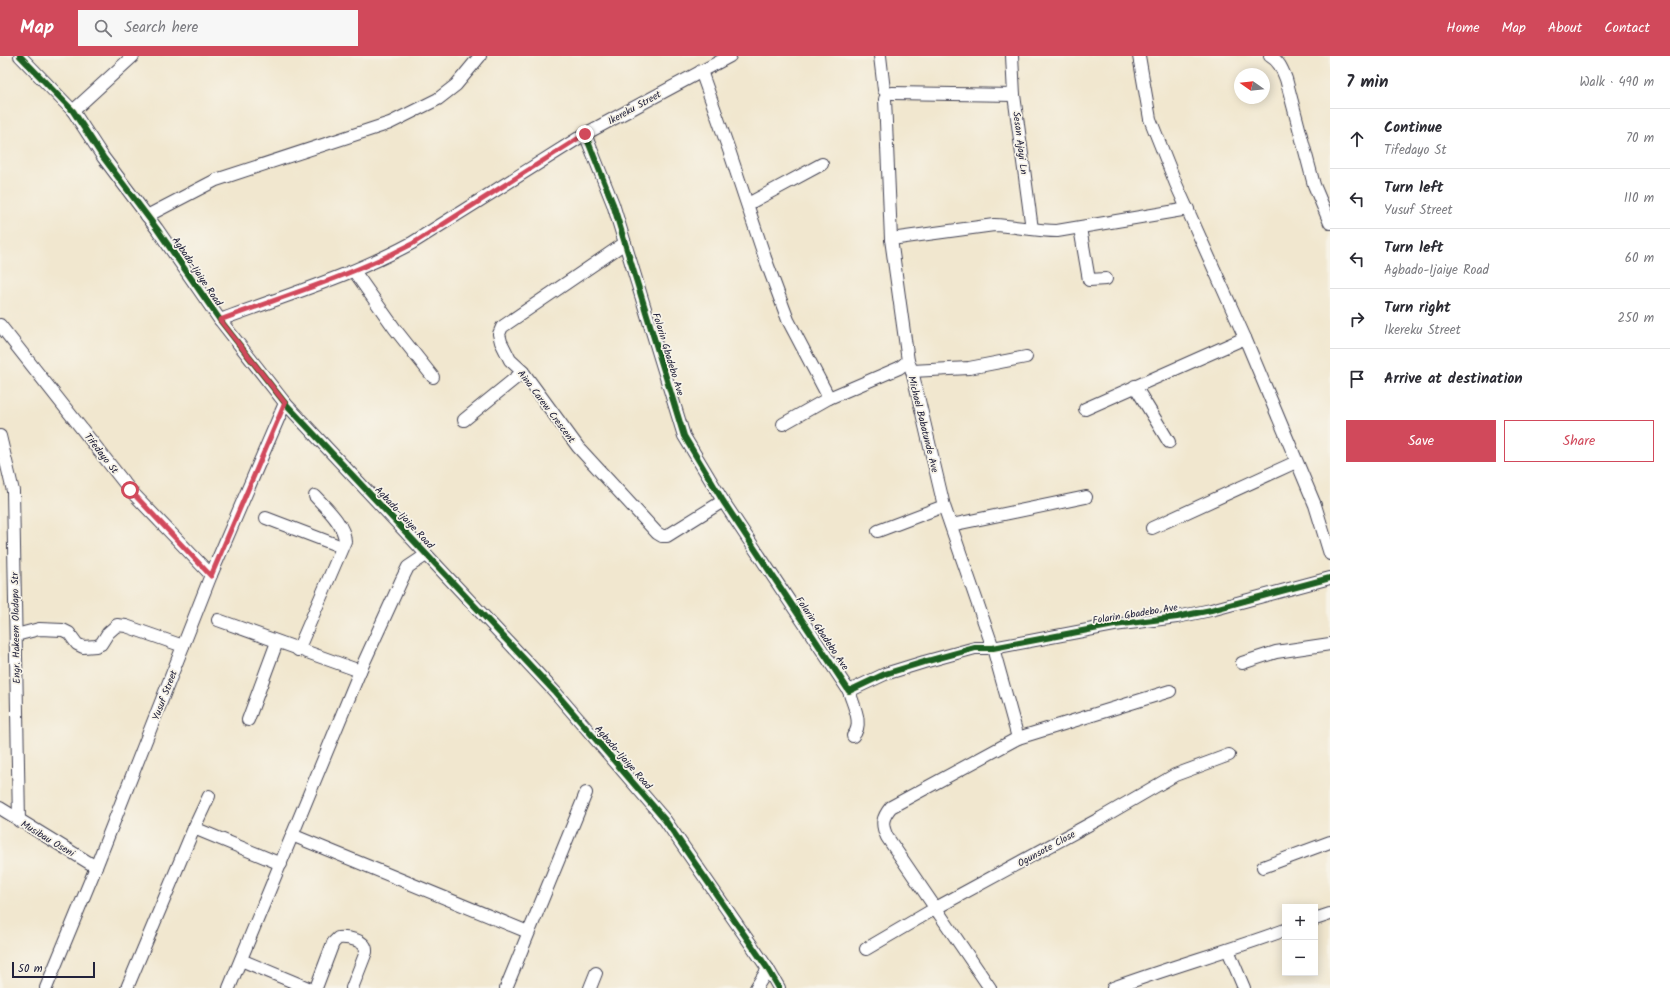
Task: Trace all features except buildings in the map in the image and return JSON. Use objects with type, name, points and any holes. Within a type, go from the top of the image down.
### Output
[{"type":"street","points":[[73,111],[133,56]]},
{"type":"street","points":[[147,216],[216,180],[390,123],[438,99],[456,85],[473,62],[480,56]]},
{"type":"street","name":"Ikereku Street","points":[[220,320],[354,271],[391,255],[412,244],[585,134],[730,56]]},
{"type":"street","name":"Michael Babatunde Ave","points":[[880,56],[887,94],[891,239],[910,366],[944,506],[993,648],[1018,738]]},
{"type":"street","name":"Sesan Ajayi Ln","points":[[1012,56],[1014,95],[1032,229]]},
{"type":"street","points":[[1139,56],[1150,119],[1245,338],[1315,505],[1330,554]]},
{"type":"street","points":[[1270,56],[1276,59],[1282,67],[1314,185],[1330,224]]},
{"type":"street","name":"Agbado-Ijaiye Road","points":[[28,58],[73,111],[103,157],[147,216],[220,320],[285,403],[555,692],[665,820],[768,969],[779,988]]},
{"type":"street","points":[[701,71],[748,204],[765,258],[788,320],[829,398]]},
{"type":"street","points":[[887,94],[1014,95]]},
{"type":"street","name":"Folarin Gbadebo Ave","points":[[585,134],[613,204],[684,436],[723,501],[849,691],[885,674],[975,648],[993,648],[1114,625],[1177,617],[1212,610],[1330,578]]},
{"type":"street","points":[[748,204],[822,164]]},
{"type":"street","points":[[891,239],[994,225],[1012,226],[1044,232],[1080,228],[1188,209]]},
{"type":"street","points":[[1080,228],[1089,280],[1106,279]]},
{"type":"street","name":"Aina Carew Crescent","points":[[625,243],[502,327],[499,334],[501,342],[510,360],[523,372],[578,447],[662,536],[667,536],[723,501]]},
{"type":"street","points":[[354,271],[394,330],[433,377]]},
{"type":"street","name":"Tifedayo St","points":[[0,325],[130,490],[211,576]]},
{"type":"street","points":[[1085,409],[1245,338]]},
{"type":"street","points":[[783,424],[829,398],[899,368],[910,366],[969,368],[1026,357]]},
{"type":"street","points":[[464,420],[523,372]]},
{"type":"street","points":[[1136,386],[1169,442]]},
{"type":"street","name":"Yusuf Street","points":[[46,988],[96,867],[211,576],[285,403]]},
{"type":"street","name":"Engr. Hakeem Oladapo Str","points":[[0,436],[13,491],[19,821]]},
{"type":"street","points":[[1152,528],[1296,462]]},
{"type":"street","points":[[298,650],[344,541],[344,534],[340,527],[315,496]]},
{"type":"street","points":[[951,525],[1086,497]]},
{"type":"street","points":[[878,531],[944,506]]},
{"type":"street","points":[[266,518],[342,547]]},
{"type":"street","points":[[229,988],[360,671],[408,567],[426,555]]},
{"type":"street","points":[[218,620],[360,671]]},
{"type":"street","points":[[16,635],[39,630],[63,630],[69,633],[77,644],[83,647],[96,646],[101,644],[108,633],[116,625],[126,626],[183,646]]},
{"type":"street","points":[[248,720],[277,642]]},
{"type":"street","points":[[1242,663],[1276,652],[1330,644]]},
{"type":"street","points":[[849,691],[858,724],[858,731],[854,736]]},
{"type":"street","points":[[990,988],[888,837],[883,828],[884,815],[891,807],[1018,738],[1170,691]]},
{"type":"street","name":"Ogunsote Close","points":[[866,949],[936,908],[1101,818],[1175,775],[1229,755]]},
{"type":"street","points":[[506,988],[586,793]]},
{"type":"street","points":[[127,988],[194,828],[209,796]]},
{"type":"street","name":"Musibau Oseni","points":[[0,808],[96,867]]},
{"type":"street","points":[[194,828],[281,864]]},
{"type":"street","points":[[292,835],[528,932]]},
{"type":"street","points":[[1263,867],[1330,842]]},
{"type":"street","points":[[1318,918],[1330,914]]},
{"type":"street","points":[[1113,988],[1159,971],[1228,950],[1282,931]]},
{"type":"street","points":[[316,988],[334,943],[338,938],[344,937],[364,944],[367,947],[352,988]]},
{"type":"street","points":[[1228,950],[1244,988]]},
{"type":"street","points":[[241,960],[308,988]]},
{"type":"street","points":[[756,988],[768,969]]},
{"type":"street","points":[[590,988],[596,973]]},
{"type":"cycle path","points":[[20,56],[73,111],[103,157],[157,229],[220,320],[285,403],[555,692],[665,820],[768,969],[779,988]]},
{"type":"cycle path","points":[[585,134],[613,204],[684,436],[723,501],[849,691],[885,674],[975,648],[993,648],[1114,625],[1177,617],[1211,610],[1330,578]]},
{"type":"route","points":[[130,490],[211,576],[285,403],[220,320],[354,271],[391,255],[412,244],[585,134]]}]
